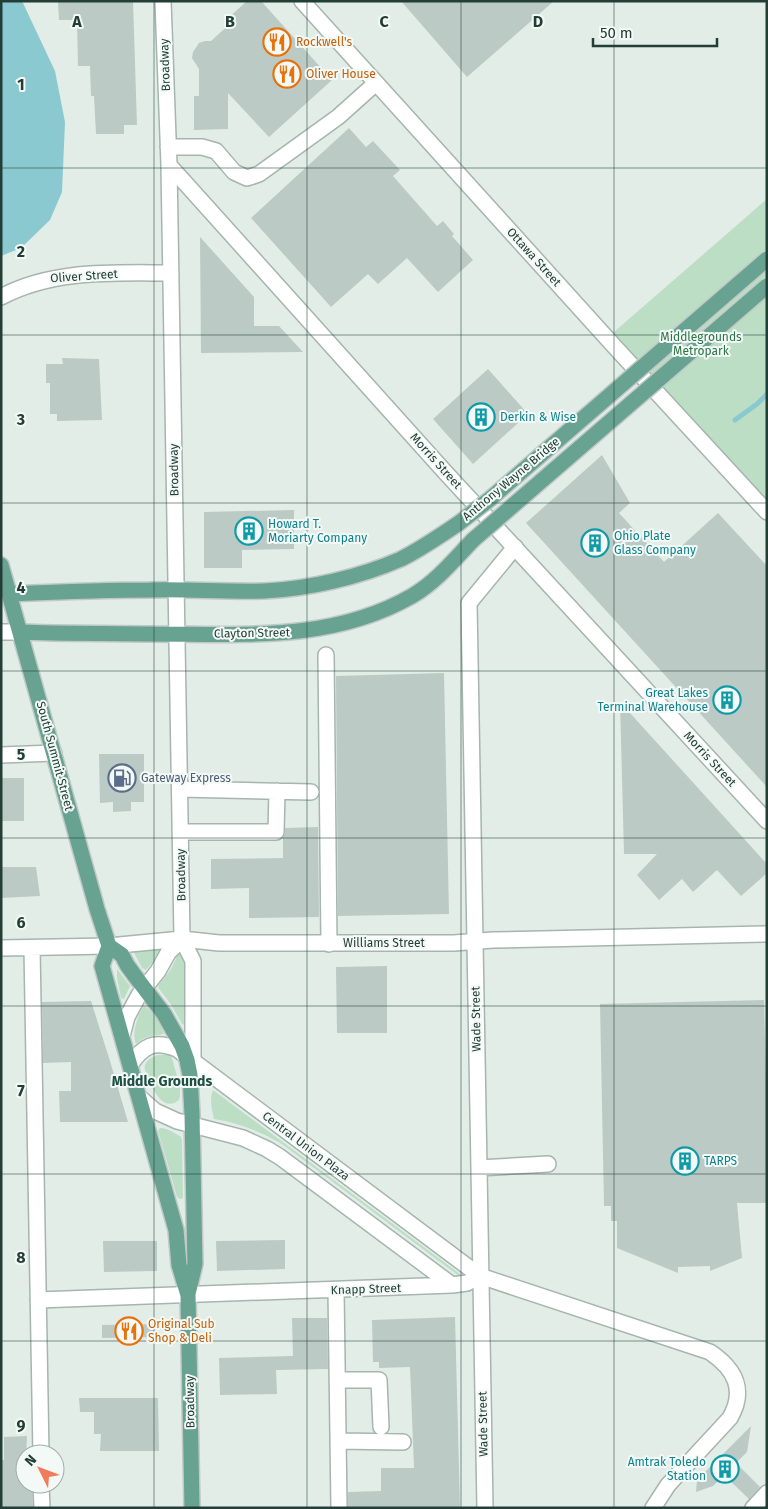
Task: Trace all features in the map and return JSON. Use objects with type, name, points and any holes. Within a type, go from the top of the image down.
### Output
[{"type":"main road","name":"Anthony Wayne Bridge","points":[[176,590],[266,591],[314,585],[374,570],[426,546],[490,499],[767,259]]},
{"type":"main road","name":"Anthony Wayne Bridge","points":[[474,540],[767,286]]},
{"type":"main road","name":"Clayton Street","points":[[20,632],[177,635],[294,633],[330,627],[366,617],[412,596],[433,582],[474,540]]},
{"type":"main road","name":"South Summit Street","points":[[1,565],[5,594],[20,632],[109,946],[122,955],[127,965],[174,1029],[189,1057],[193,1120]]},
{"type":"main road","points":[[5,594],[176,590]]},
{"type":"main road","points":[[109,946],[102,966],[122,1036]]},
{"type":"main road","name":"Broadway","points":[[122,1036],[176,1230],[179,1265],[188,1295]]},
{"type":"main road","name":"Broadway","points":[[192,1508],[188,1295],[195,1264],[193,1120]]},
{"type":"street","name":"Broadway","points":[[163,1],[169,165],[182,939],[193,961],[189,1057]]},
{"type":"street","name":"Ottawa Street","points":[[302,1],[767,512]]},
{"type":"street","points":[[168,148],[202,147],[216,151],[234,172],[247,178],[259,174],[338,117],[376,84]]},
{"type":"street","name":"Morris Street","points":[[169,165],[438,465],[767,821]]},
{"type":"street","name":"Oliver Street","points":[[1,297],[27,284],[46,279],[105,274],[171,273]]},
{"type":"street","name":"Wade Street","points":[[485,1508],[469,603],[515,547]]},
{"type":"street","name":"Clayton Street","points":[[1,632],[20,632]]},
{"type":"street","points":[[326,655],[329,944]]},
{"type":"street","points":[[1,755],[54,752]]},
{"type":"street","points":[[180,789],[311,792]]},
{"type":"street","points":[[180,832],[276,832],[277,791]]},
{"type":"street","name":"Williams Street","points":[[1,948],[109,946],[182,939],[218,944],[329,944],[767,934]]},
{"type":"street","points":[[122,1036],[134,1002],[158,971],[168,953],[182,939]]},
{"type":"street","points":[[32,948],[41,1444]]},
{"type":"street","name":"Central Union Plaza","points":[[130,1064],[138,1054],[150,1045],[167,1045],[177,1049],[480,1276]]},
{"type":"street","name":"Central Union Plaza","points":[[139,1097],[155,1111],[177,1121],[193,1120],[268,1149],[452,1285]]},
{"type":"street","points":[[479,1168],[548,1164]]},
{"type":"street","points":[[480,1276],[710,1352],[725,1364],[735,1380],[738,1398],[736,1407],[730,1418],[668,1485],[653,1508]]},
{"type":"street","name":"Knapp Street","points":[[38,1300],[452,1285],[467,1283],[480,1276]]},
{"type":"street","points":[[336,1290],[339,1508]]},
{"type":"street","points":[[337,1380],[379,1380],[381,1427]]},
{"type":"street","points":[[338,1441],[403,1442]]},
{"type":"street","points":[[41,1494],[42,1508]]},
{"type":"street","points":[[753,1508],[767,1494]]},
{"type":"green space","name":"Middlegrounds Metropark","points":[[767,199],[767,514],[607,338]]},
{"type":"green space","points":[[132,949],[158,949],[159,951],[146,970],[142,968]]},
{"type":"green space","points":[[180,950],[186,950],[186,1026],[182,1024],[158,986],[171,969]]},
{"type":"green space","points":[[117,969],[130,986],[124,999],[121,998]]},
{"type":"green space","points":[[144,1006],[156,1018],[164,1034],[146,1037],[136,1044],[135,1030]]},
{"type":"green space","points":[[158,1055],[170,1055],[172,1058],[180,1087],[180,1096],[179,1100],[172,1104],[161,1100],[157,1095],[145,1070],[148,1060]]},
{"type":"green space","points":[[213,1090],[468,1280],[467,1282],[282,1144],[249,1128],[214,1119],[211,1101]]},
{"type":"green space","points":[[160,1128],[174,1132],[181,1137],[183,1198],[180,1199],[177,1197],[158,1131]]},
{"type":"water","points":[[1,1],[22,1],[55,71],[65,122],[62,192],[50,220],[21,248],[1,256]]},
{"type":"building","points":[[58,1],[133,1],[137,125],[124,125],[124,134],[96,134],[94,96],[91,96],[90,66],[78,66],[77,20],[59,20]]},
{"type":"building","name":"Oliver House","points":[[247,1],[261,1],[332,80],[269,137],[228,93],[228,129],[194,130],[194,96],[199,96],[199,69],[192,58],[193,52],[199,43],[211,41],[232,22],[228,18]]},
{"type":"building","points":[[401,1],[554,1],[467,77]]},
{"type":"building","points":[[349,128],[366,147],[373,141],[400,170],[393,176],[437,226],[443,221],[454,234],[452,236],[473,260],[438,292],[407,258],[378,284],[368,274],[331,307],[251,218]]},
{"type":"building","points":[[200,237],[254,297],[254,326],[279,326],[303,352],[201,353]]},
{"type":"building","points":[[62,358],[99,359],[102,420],[57,421],[57,414],[50,414],[50,383],[46,383],[46,364],[63,364]]},
{"type":"building","name":"Derkin & Wise","points":[[488,369],[528,414],[473,464],[433,419]]},
{"type":"building","name":"Great Lakes Terminal Warehouse","points":[[602,455],[630,503],[619,513],[664,562],[718,513],[767,566],[767,787],[526,523]]},
{"type":"building","name":"Howard T. Moriarty Company","points":[[294,510],[294,549],[242,550],[242,568],[204,568],[204,512]]},
{"type":"building","points":[[444,673],[449,914],[338,916],[336,676]]},
{"type":"building","points":[[620,702],[767,864],[767,873],[741,896],[717,870],[693,892],[682,879],[659,900],[637,875],[657,854],[624,854]]},
{"type":"building","name":"Gateway Express","points":[[99,754],[144,754],[144,802],[131,802],[131,811],[113,812],[113,802],[100,803]]},
{"type":"building","points":[[1,778],[24,778],[24,821],[1,821]]},
{"type":"building","points":[[318,827],[319,917],[249,918],[249,888],[211,889],[211,859],[283,858],[285,828]]},
{"type":"building","points":[[1,867],[36,867],[40,896],[1,898]]},
{"type":"building","points":[[387,966],[387,1033],[337,1033],[336,967]]},
{"type":"building","name":"TARPS","points":[[764,1000],[767,1203],[737,1203],[742,1258],[710,1271],[710,1266],[678,1267],[678,1273],[617,1248],[617,1221],[611,1221],[611,1206],[604,1206],[600,1004]]},
{"type":"building","points":[[91,1001],[128,1122],[60,1122],[59,1091],[71,1091],[71,1062],[43,1063],[42,1002]]},
{"type":"building","points":[[285,1240],[285,1269],[217,1271],[216,1241]]},
{"type":"building","points":[[103,1241],[157,1241],[157,1271],[104,1272]]},
{"type":"building","points":[[455,1317],[460,1508],[348,1508],[348,1492],[381,1491],[381,1468],[414,1468],[410,1367],[379,1368],[379,1362],[373,1362],[372,1320]]},
{"type":"building","points":[[292,1318],[327,1318],[328,1369],[276,1370],[277,1394],[220,1395],[219,1358],[293,1356]]},
{"type":"building","name":"Original Sub Shop & Deli","points":[[155,1324],[155,1337],[102,1338],[102,1325]]},
{"type":"building","points":[[79,1398],[158,1398],[159,1451],[100,1451],[101,1434],[94,1434],[94,1412],[80,1412]]},
{"type":"building","name":"Amtrak Toledo Station","points":[[751,1426],[747,1452],[736,1463],[760,1487],[749,1499],[724,1475],[713,1486],[696,1492],[697,1480]]},
{"type":"building","points":[[27,1436],[27,1444],[15,1444],[15,1494],[32,1494],[33,1508],[1,1508],[1,1460],[4,1460],[4,1437]]},
{"type":"waterway","points":[[735,420],[767,394]]},
{"type":"place","name":"Rockwell's","points":[[277,42]]},
{"type":"place","name":"Oliver House","points":[[287,74]]},
{"type":"place","name":"Derkin & Wise","points":[[481,417]]},
{"type":"place","name":"Howard T. Moriarty Company","points":[[249,531]]},
{"type":"place","name":"Ohio Plate Glass Company","points":[[595,543]]},
{"type":"place","name":"Great Lakes Terminal Warehouse","points":[[727,700]]},
{"type":"place","name":"Gateway Express","points":[[122,778]]},
{"type":"place","name":"TARPS","points":[[685,1161]]},
{"type":"place","name":"Original Sub Shop & Deli","points":[[129,1331]]},
{"type":"place","name":"Amtrak Toledo Station","points":[[725,1469]]},
{"type":"district","name":"Middle Grounds","points":[[162,1081]]}]
